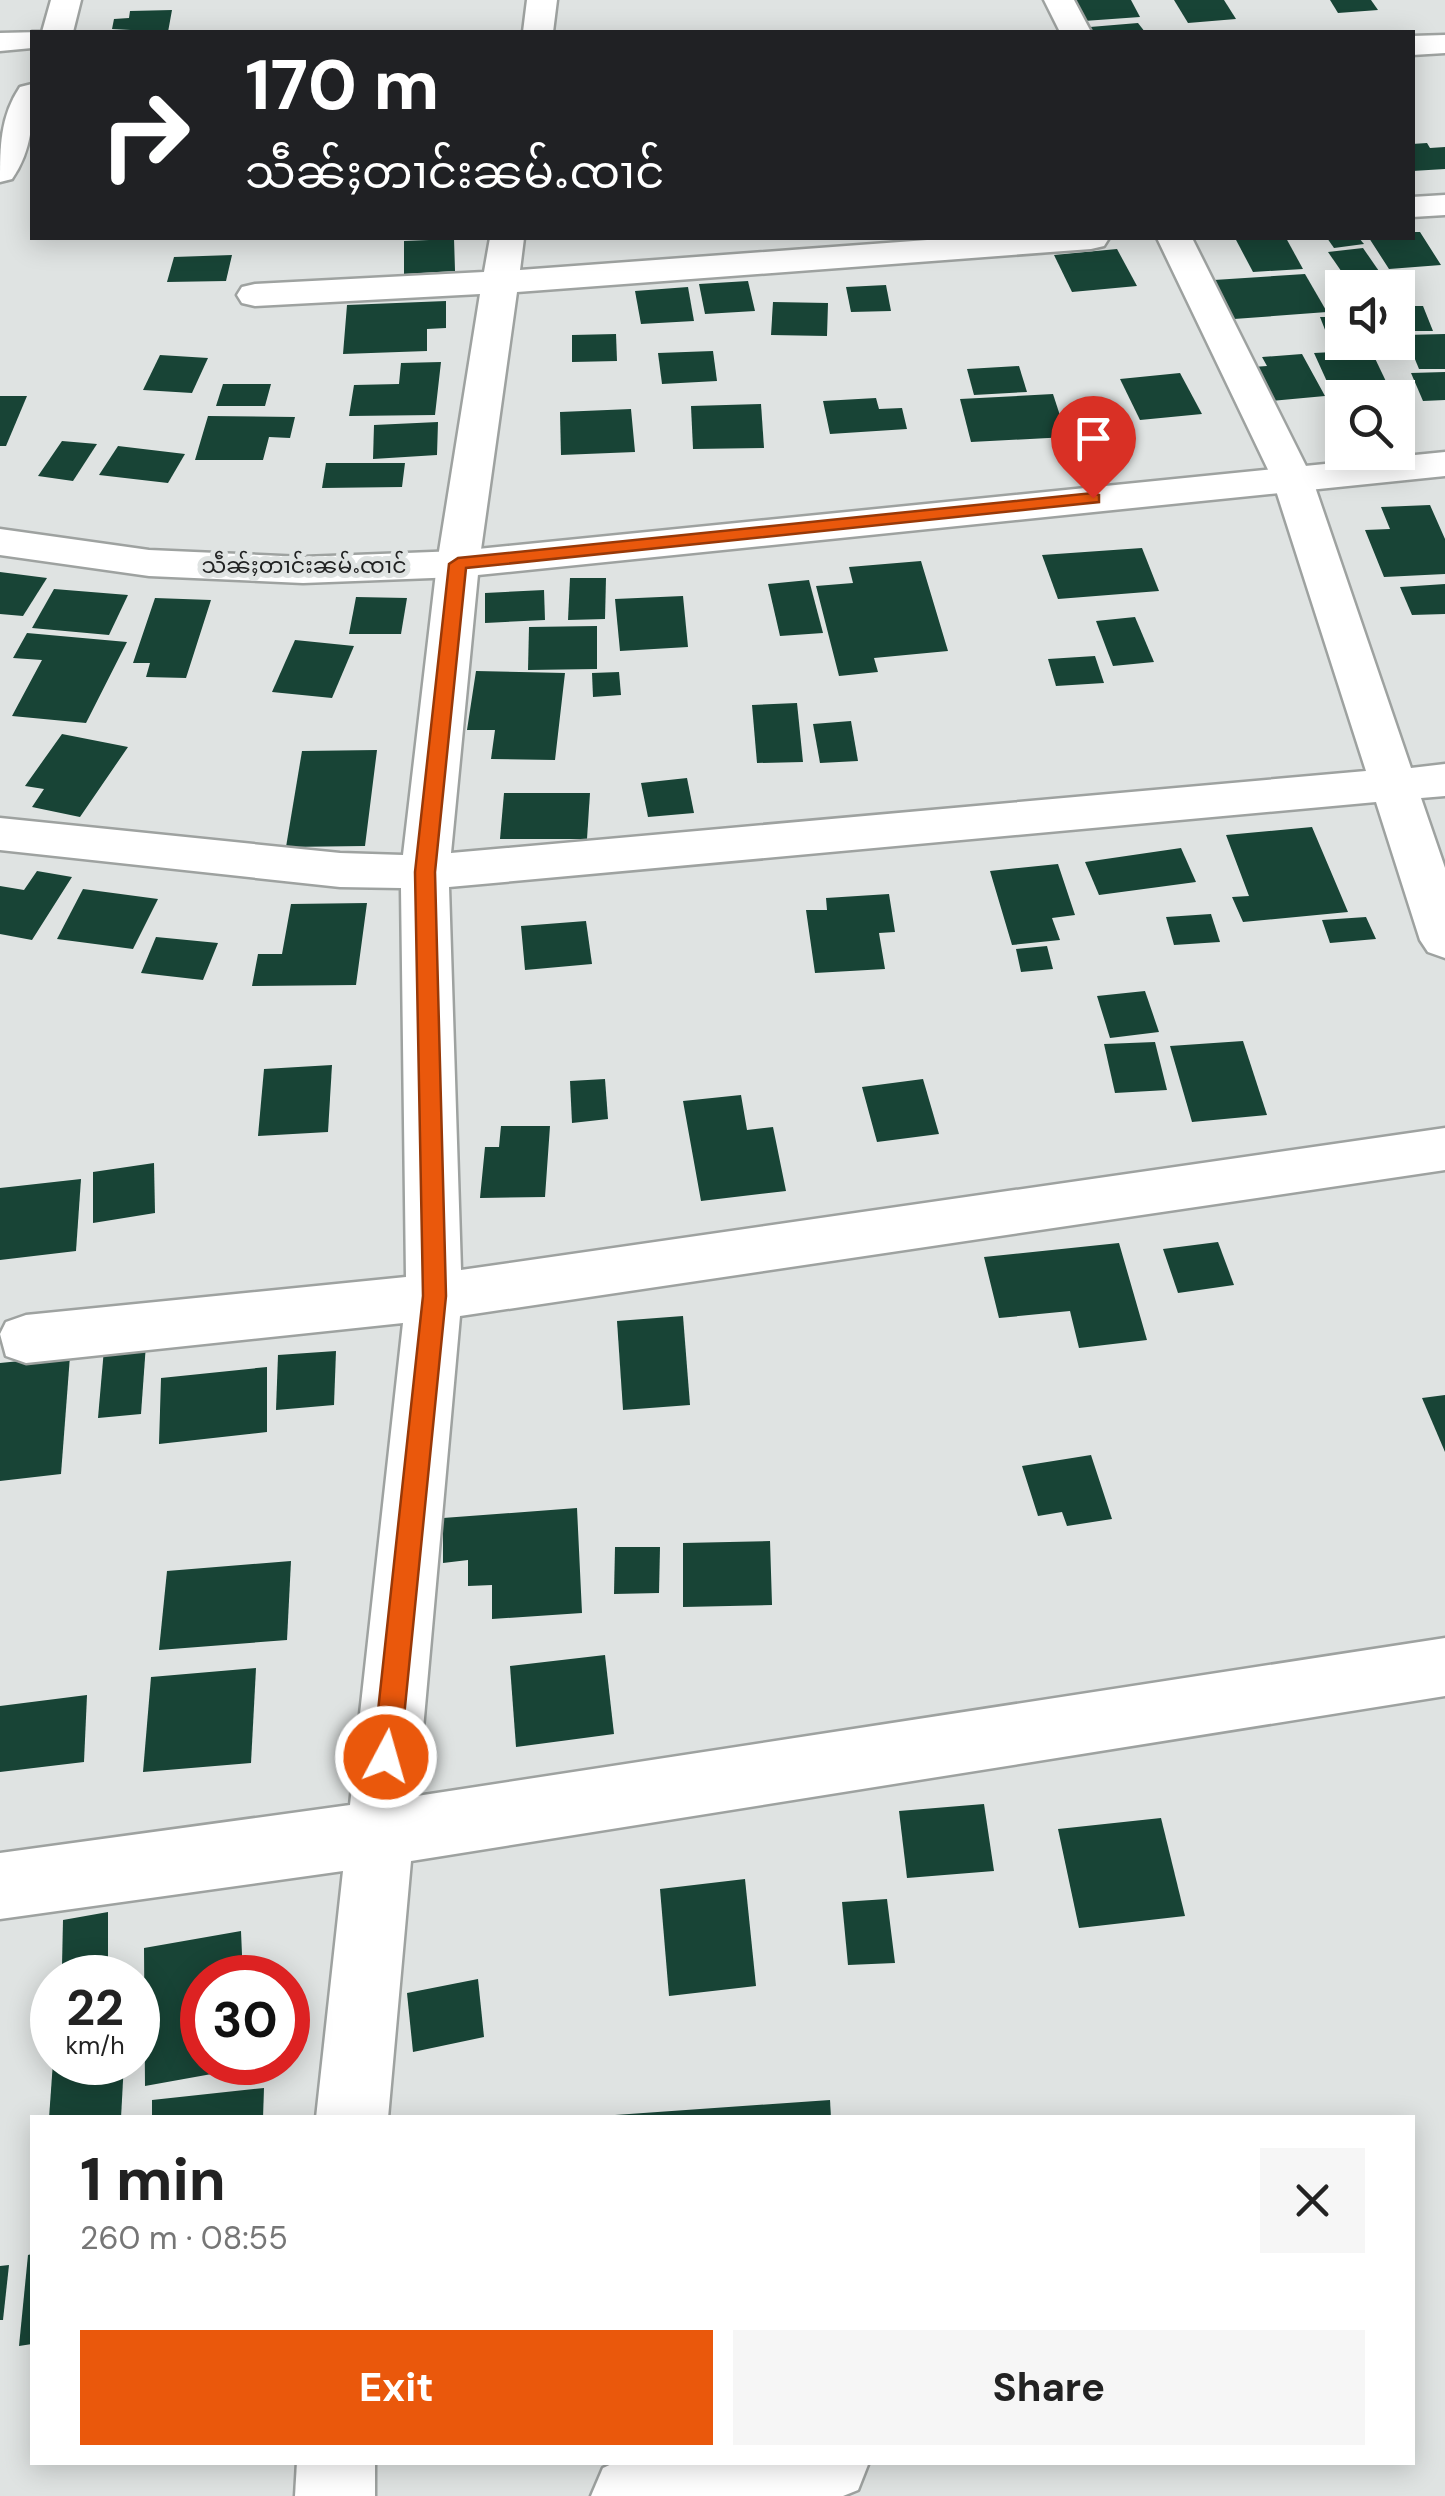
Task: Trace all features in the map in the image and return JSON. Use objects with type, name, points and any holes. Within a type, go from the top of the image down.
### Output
[{"type":"main road","points":[[58,30],[66,0]]},
{"type":"main road","points":[[538,30],[542,0]]},
{"type":"main road","points":[[1059,0],[1074,30]]},
{"type":"main road","points":[[0,42],[30,40]]},
{"type":"main road","points":[[1415,46],[1445,44]]},
{"type":"main road","points":[[0,172],[30,99]]},
{"type":"main road","points":[[1415,207],[1445,205]]},
{"type":"main road","points":[[255,295],[504,260],[1038,240]]},
{"type":"main road","points":[[1175,240],[1292,478],[1445,940]]},
{"type":"main road","points":[[352,2115],[434,1296],[425,872],[458,564],[504,260]]},
{"type":"main road","name":"သဵၼ်ႈတၢင်းၼမ်ႉၸၢင်","points":[[0,542],[168,564],[303,570],[458,564],[1445,464]]},
{"type":"main road","points":[[0,834],[340,870],[425,872],[1445,780]]},
{"type":"main road","points":[[26,1339],[434,1296],[1445,1149]]},
{"type":"main road","points":[[0,1886],[378,1834],[1445,1667]]},
{"type":"main road","points":[[335,2496],[336,2465]]},
{"type":"main road","points":[[631,2496],[812,2465]]},
{"type":"building","points":[[1073,0],[1131,0],[1140,17],[1084,21]]},
{"type":"building","points":[[1174,0],[1224,0],[1236,19],[1188,23]]},
{"type":"building","points":[[1330,0],[1371,0],[1378,10],[1338,13]]},
{"type":"building","points":[[172,10],[168,30],[112,29],[114,19],[129,18],[130,11]]},
{"type":"building","points":[[1138,23],[1143,30],[1092,30],[1090,27]]},
{"type":"building","points":[[1415,144],[1445,147],[1445,169],[1415,171]]},
{"type":"building","points":[[1415,232],[1420,232],[1441,265],[1389,269],[1370,240],[1415,240]]},
{"type":"building","points":[[454,240],[455,271],[404,274],[404,241]]},
{"type":"building","points":[[1236,240],[1287,240],[1303,269],[1253,272]]},
{"type":"building","points":[[1328,240],[1361,240],[1364,244],[1334,248]]},
{"type":"building","points":[[1363,248],[1378,270],[1340,270],[1328,252]]},
{"type":"building","points":[[1117,249],[1137,286],[1072,292],[1054,255]]},
{"type":"building","points":[[232,255],[226,281],[167,282],[174,257]]},
{"type":"building","points":[[1305,274],[1325,312],[1234,319],[1214,280]]},
{"type":"building","points":[[748,281],[755,311],[705,314],[699,284]]},
{"type":"building","points":[[886,285],[891,311],[851,312],[846,287]]},
{"type":"building","points":[[688,287],[694,321],[641,324],[635,291]]},
{"type":"building","points":[[446,301],[446,328],[427,329],[427,351],[343,354],[347,305]]},
{"type":"building","points":[[773,302],[828,303],[827,336],[771,335]]},
{"type":"building","points":[[1415,306],[1423,306],[1433,331],[1415,331]]},
{"type":"building","points":[[616,334],[617,361],[572,362],[572,335]]},
{"type":"building","points":[[1445,334],[1445,369],[1419,369],[1415,335]]},
{"type":"building","points":[[713,351],[717,381],[662,384],[658,353]]},
{"type":"building","points":[[1325,352],[1325,360],[1376,360],[1385,380],[1326,380],[1314,353]]},
{"type":"building","points":[[1302,354],[1325,396],[1271,401],[1253,367],[1267,366],[1262,357]]},
{"type":"building","points":[[160,355],[208,358],[192,393],[143,390]]},
{"type":"building","points":[[441,362],[435,415],[349,416],[354,385],[399,384],[401,363]]},
{"type":"building","points":[[1019,366],[1027,392],[974,395],[967,369]]},
{"type":"building","points":[[1445,372],[1445,400],[1423,401],[1411,373]]},
{"type":"building","points":[[1180,373],[1202,414],[1140,420],[1120,379]]},
{"type":"building","points":[[223,384],[271,384],[265,406],[216,406]]},
{"type":"building","points":[[1053,394],[1067,437],[971,442],[960,399]]},
{"type":"building","points":[[0,396],[27,396],[6,446],[0,446]]},
{"type":"building","points":[[876,398],[879,409],[902,408],[907,429],[830,434],[823,401]]},
{"type":"building","points":[[761,404],[764,448],[693,449],[691,406]]},
{"type":"building","points":[[631,409],[635,452],[561,455],[560,412]]},
{"type":"building","points":[[208,416],[295,417],[290,438],[269,437],[263,460],[195,460]]},
{"type":"building","points":[[438,422],[437,455],[373,459],[374,425]]},
{"type":"building","points":[[62,441],[97,444],[73,481],[38,476]]},
{"type":"building","points":[[118,446],[185,454],[168,483],[99,475]]},
{"type":"building","points":[[326,463],[405,463],[402,487],[322,488]]},
{"type":"building","points":[[1430,505],[1445,539],[1445,574],[1384,577],[1365,530],[1390,529],[1381,507]]},
{"type":"building","points":[[1142,548],[1159,591],[1058,599],[1042,555]]},
{"type":"building","points":[[921,561],[948,651],[874,658],[878,672],[839,676],[816,586],[853,583],[849,567]]},
{"type":"building","points":[[0,572],[47,578],[23,616],[0,614]]},
{"type":"building","points":[[570,578],[606,578],[605,619],[568,620]]},
{"type":"building","points":[[809,580],[823,633],[780,636],[768,584]]},
{"type":"building","points":[[1445,584],[1445,614],[1412,615],[1400,587]]},
{"type":"building","points":[[54,589],[128,595],[109,635],[32,628]]},
{"type":"building","points":[[544,590],[545,620],[485,623],[485,593]]},
{"type":"building","points":[[683,596],[688,647],[620,651],[615,599]]},
{"type":"building","points":[[356,597],[407,598],[401,634],[349,634]]},
{"type":"building","points":[[155,598],[211,600],[186,678],[146,677],[150,663],[133,663]]},
{"type":"building","points":[[1135,617],[1154,662],[1113,666],[1096,621]]},
{"type":"building","points":[[597,626],[597,669],[528,670],[529,627]]},
{"type":"building","points":[[27,633],[127,642],[86,723],[12,716],[42,660],[13,658]]},
{"type":"building","points":[[295,640],[354,646],[332,698],[272,692]]},
{"type":"building","points":[[1095,656],[1104,683],[1056,686],[1048,659]]},
{"type":"building","points":[[476,671],[565,673],[555,760],[491,759],[495,730],[467,730]]},
{"type":"building","points":[[619,672],[621,695],[593,697],[592,673]]},
{"type":"building","points":[[797,703],[803,762],[757,763],[752,705]]},
{"type":"building","points":[[851,721],[858,761],[820,763],[813,724]]},
{"type":"building","points":[[62,734],[128,747],[80,817],[32,807],[44,789],[25,786]]},
{"type":"building","points":[[377,750],[365,846],[286,847],[302,751]]},
{"type":"building","points":[[687,778],[694,813],[648,817],[641,783]]},
{"type":"building","points":[[504,793],[590,793],[587,839],[500,839]]},
{"type":"building","points":[[1312,827],[1348,912],[1243,922],[1232,897],[1249,896],[1226,835]]},
{"type":"building","points":[[1181,848],[1196,882],[1099,895],[1085,862]]},
{"type":"building","points":[[1058,864],[1075,915],[1052,918],[1060,940],[1012,945],[990,871]]},
{"type":"building","points":[[37,871],[72,877],[32,940],[0,934],[0,886],[24,890]]},
{"type":"building","points":[[83,889],[158,899],[133,949],[57,939]]},
{"type":"building","points":[[889,894],[895,932],[879,933],[885,969],[815,973],[806,910],[827,910],[826,898]]},
{"type":"building","points":[[367,903],[356,985],[252,986],[258,954],[282,954],[291,904]]},
{"type":"building","points":[[1211,914],[1220,942],[1174,945],[1166,917]]},
{"type":"building","points":[[1366,917],[1376,939],[1330,943],[1322,920]]},
{"type":"building","points":[[586,921],[592,964],[525,970],[521,926]]},
{"type":"building","points":[[156,937],[218,943],[203,980],[141,973]]},
{"type":"building","points":[[1047,946],[1053,969],[1021,972],[1016,949]]},
{"type":"building","points":[[1145,991],[1159,1032],[1110,1038],[1097,996]]},
{"type":"building","points":[[1243,1041],[1267,1115],[1192,1122],[1170,1046]]},
{"type":"building","points":[[1155,1042],[1167,1090],[1115,1093],[1104,1044]]},
{"type":"building","points":[[332,1065],[328,1132],[258,1136],[264,1069]]},
{"type":"building","points":[[605,1079],[608,1119],[572,1123],[570,1081]]},
{"type":"building","points":[[923,1079],[939,1134],[877,1142],[862,1087]]},
{"type":"building","points":[[741,1095],[747,1130],[773,1127],[786,1191],[701,1201],[683,1101]]},
{"type":"building","points":[[501,1126],[550,1126],[545,1197],[480,1198],[485,1147],[499,1147]]},
{"type":"building","points":[[154,1163],[155,1213],[93,1223],[93,1172]]},
{"type":"building","points":[[81,1179],[76,1251],[0,1260],[0,1188]]},
{"type":"building","points":[[1218,1242],[1234,1285],[1178,1293],[1163,1249]]},
{"type":"building","points":[[1119,1243],[1147,1340],[1079,1348],[1070,1311],[999,1318],[984,1257]]},
{"type":"building","points":[[683,1316],[690,1405],[623,1410],[617,1321]]},
{"type":"building","points":[[146,1344],[141,1414],[98,1418],[104,1349]]},
{"type":"building","points":[[336,1351],[334,1405],[276,1410],[278,1355]]},
{"type":"building","points":[[70,1356],[61,1474],[0,1481],[0,1363]]},
{"type":"building","points":[[267,1367],[267,1432],[159,1444],[161,1378]]},
{"type":"building","points":[[1445,1395],[1445,1452],[1422,1398]]},
{"type":"building","points":[[1091,1455],[1112,1519],[1067,1526],[1062,1512],[1038,1516],[1022,1466]]},
{"type":"building","points":[[577,1508],[582,1613],[492,1619],[492,1585],[468,1586],[468,1560],[443,1563],[443,1518]]},
{"type":"building","points":[[770,1541],[772,1605],[683,1607],[683,1543]]},
{"type":"building","points":[[615,1547],[660,1547],[659,1593],[614,1594]]},
{"type":"building","points":[[291,1561],[287,1640],[159,1650],[167,1571]]},
{"type":"building","points":[[605,1655],[614,1734],[516,1747],[510,1666]]},
{"type":"building","points":[[256,1668],[251,1763],[143,1772],[151,1677]]},
{"type":"building","points":[[87,1695],[84,1762],[0,1772],[0,1706]]},
{"type":"building","points":[[984,1804],[994,1871],[907,1878],[899,1811]]},
{"type":"building","points":[[1161,1818],[1185,1916],[1079,1928],[1058,1829]]},
{"type":"building","points":[[745,1879],[756,1986],[669,1996],[660,1889]]},
{"type":"building","points":[[887,1899],[895,1963],[848,1965],[842,1902]]},
{"type":"building","points":[[108,1912],[108,1955],[62,1955],[63,1920]]},
{"type":"building","points":[[241,1931],[242,1955],[180,1955],[180,2080],[160,2083],[160,1955],[144,1955],[144,1948]]},
{"type":"building","points":[[478,1979],[484,2037],[413,2052],[407,1993]]},
{"type":"building","points":[[51,2085],[123,2085],[121,2115],[49,2115]]},
{"type":"building","points":[[264,2088],[263,2115],[152,2115],[152,2100]]},
{"type":"building","points":[[830,2100],[831,2115],[615,2115]]},
{"type":"building","points":[[28,2255],[30,2344],[19,2346]]},
{"type":"building","points":[[9,2265],[3,2320],[0,2320],[0,2266]]},
{"type":"route","points":[[386,1757],[434,1296],[425,872],[458,564],[1093,498]]}]
